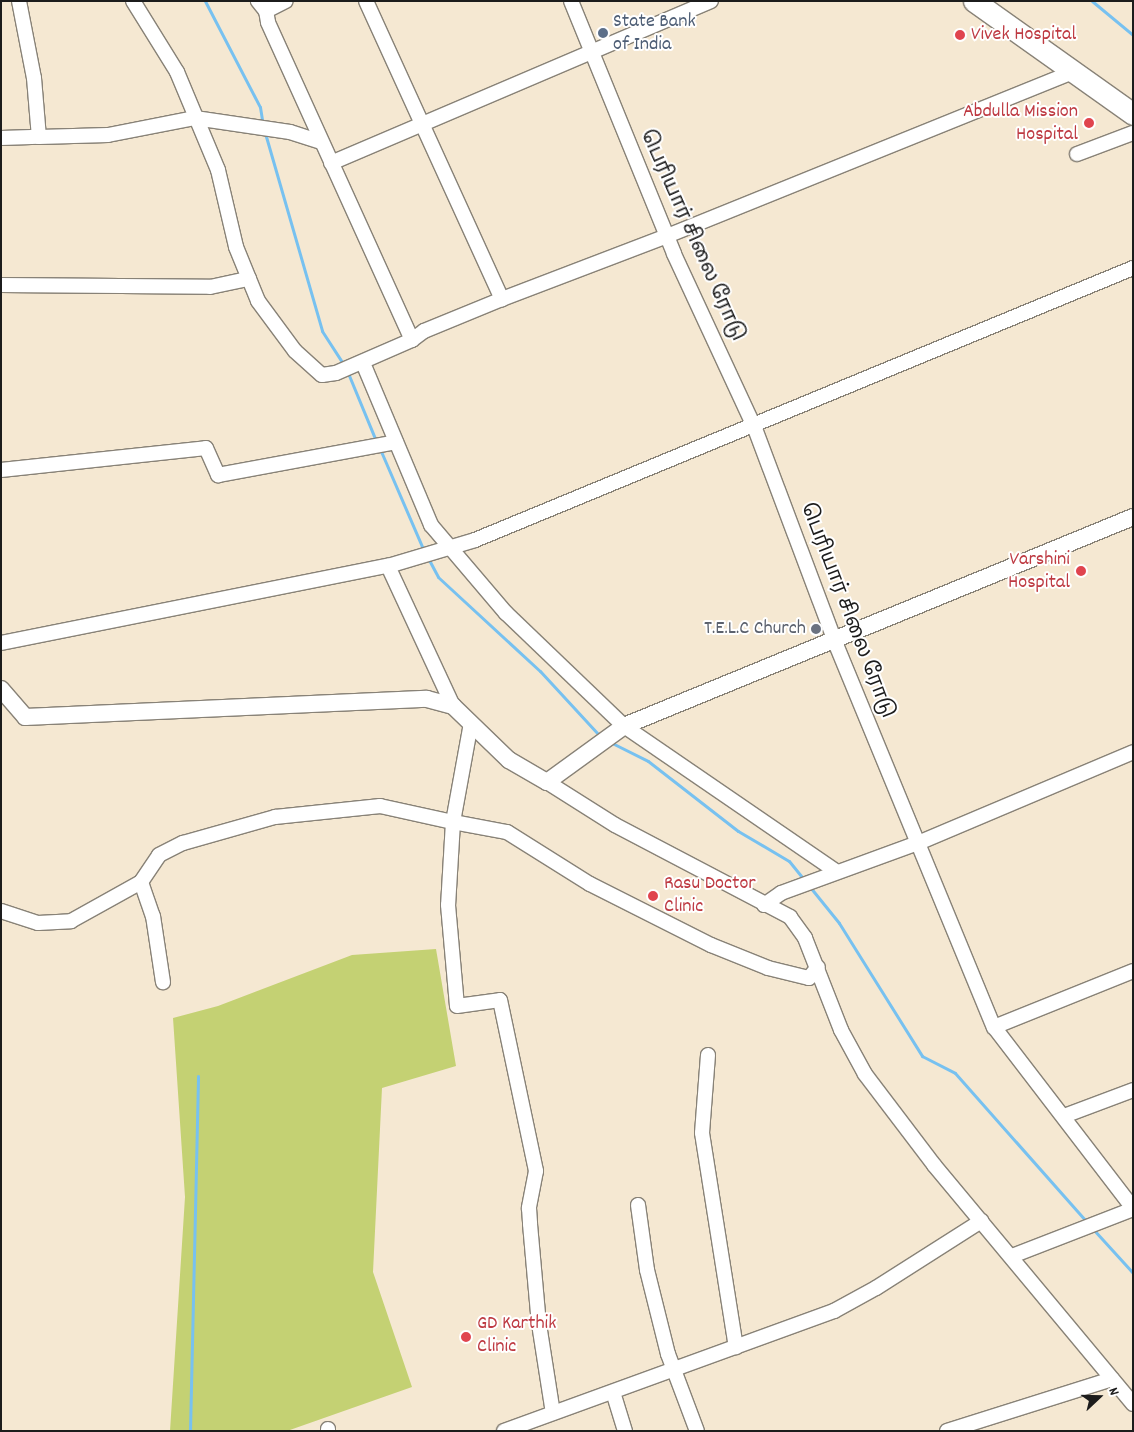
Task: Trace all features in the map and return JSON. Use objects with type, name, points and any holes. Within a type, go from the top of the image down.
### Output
[{"type":"main road","points":[[974,1],[1071,73],[1133,114]]},
{"type":"street","points":[[18,1],[34,78],[39,137]]},
{"type":"street","points":[[133,1],[177,72],[218,170],[236,246],[258,301],[295,351],[322,375],[336,373],[361,364],[412,340],[424,331],[502,299],[667,236],[1071,73]]},
{"type":"street","points":[[286,1],[262,6],[321,142],[412,340]]},
{"type":"street","points":[[366,1],[502,299]]},
{"type":"street","name":"பெரியார் சிலை ரோடு","points":[[571,1],[667,236],[754,426],[835,642],[994,1027],[1133,1208]]},
{"type":"street","points":[[331,163],[711,1]]},
{"type":"street","points":[[1,138],[108,134],[195,118],[290,132],[321,142]]},
{"type":"street","points":[[1077,154],[1133,133]]},
{"type":"street","points":[[1,643],[388,566],[448,549],[754,426],[1133,268]]},
{"type":"street","points":[[1,285],[210,286],[249,279]]},
{"type":"street","points":[[361,364],[431,525],[448,549],[506,613],[624,726],[836,871]]},
{"type":"street","points":[[1,470],[206,448],[218,475],[396,442]]},
{"type":"street","points":[[547,782],[624,726],[835,642],[1133,516]]},
{"type":"street","points":[[388,566],[453,706],[509,760],[615,825],[790,917],[805,938],[841,1030],[865,1074],[982,1221],[1133,1404]]},
{"type":"street","points":[[1,689],[25,717],[427,699],[453,706]]},
{"type":"street","points":[[471,723],[453,822],[448,904],[457,1006],[500,1000],[536,1171],[529,1208],[530,1224],[540,1324],[553,1413]]},
{"type":"street","points":[[764,905],[781,893],[836,871],[918,844],[1133,752]]},
{"type":"street","points":[[1,911],[38,923],[71,921],[141,882],[159,855],[183,843],[275,817],[380,806],[507,832],[590,884],[711,945],[768,968],[809,978],[818,968]]},
{"type":"street","points":[[141,882],[153,916],[163,982]]},
{"type":"street","points":[[994,1027],[1133,971]]},
{"type":"street","points":[[708,1055],[702,1133],[736,1347]]},
{"type":"street","points":[[1064,1116],[1133,1090]]},
{"type":"street","points":[[638,1205],[647,1270],[668,1354],[676,1370],[697,1431]]},
{"type":"street","points":[[1012,1256],[1133,1208]]},
{"type":"street","points":[[504,1431],[834,1312],[876,1288],[982,1221]]},
{"type":"street","points":[[947,1431],[1112,1380]]},
{"type":"street","points":[[613,1392],[626,1431]]},
{"type":"green space","points":[[436,949],[456,1066],[382,1088],[373,1272],[412,1387],[287,1431],[170,1431],[185,1197],[173,1018],[218,1006],[352,955]]},
{"type":"waterway","points":[[205,1],[260,107],[263,125]]},
{"type":"waterway","points":[[1092,1],[1133,35]]},
{"type":"waterway","points":[[265,133],[322,331],[344,365]]},
{"type":"waterway","points":[[348,373],[376,441]]},
{"type":"waterway","points":[[380,449],[424,551]]},
{"type":"waterway","points":[[428,558],[438,577],[540,671],[600,736]]},
{"type":"waterway","points":[[612,743],[648,761],[738,831],[789,861],[805,881]]},
{"type":"waterway","points":[[810,887],[839,923],[922,1056],[955,1073],[1087,1222]]},
{"type":"waterway","points":[[190,1431],[198,1076]]},
{"type":"waterway","points":[[1093,1229],[1133,1273]]},
{"type":"place","name":"State Bank of India","points":[[603,33]]},
{"type":"place","name":"Vivek Hospital","points":[[960,35]]},
{"type":"place","name":"Abdulla Mission Hospital","points":[[1089,123]]},
{"type":"place","name":"Varshini Hospital","points":[[1081,571]]},
{"type":"place","name":"T.E.L.C Church","points":[[816,629]]},
{"type":"place","name":"Rasu Doctor Clinic","points":[[653,896]]},
{"type":"place","name":"GD Karthik Clinic","points":[[466,1337]]}]
